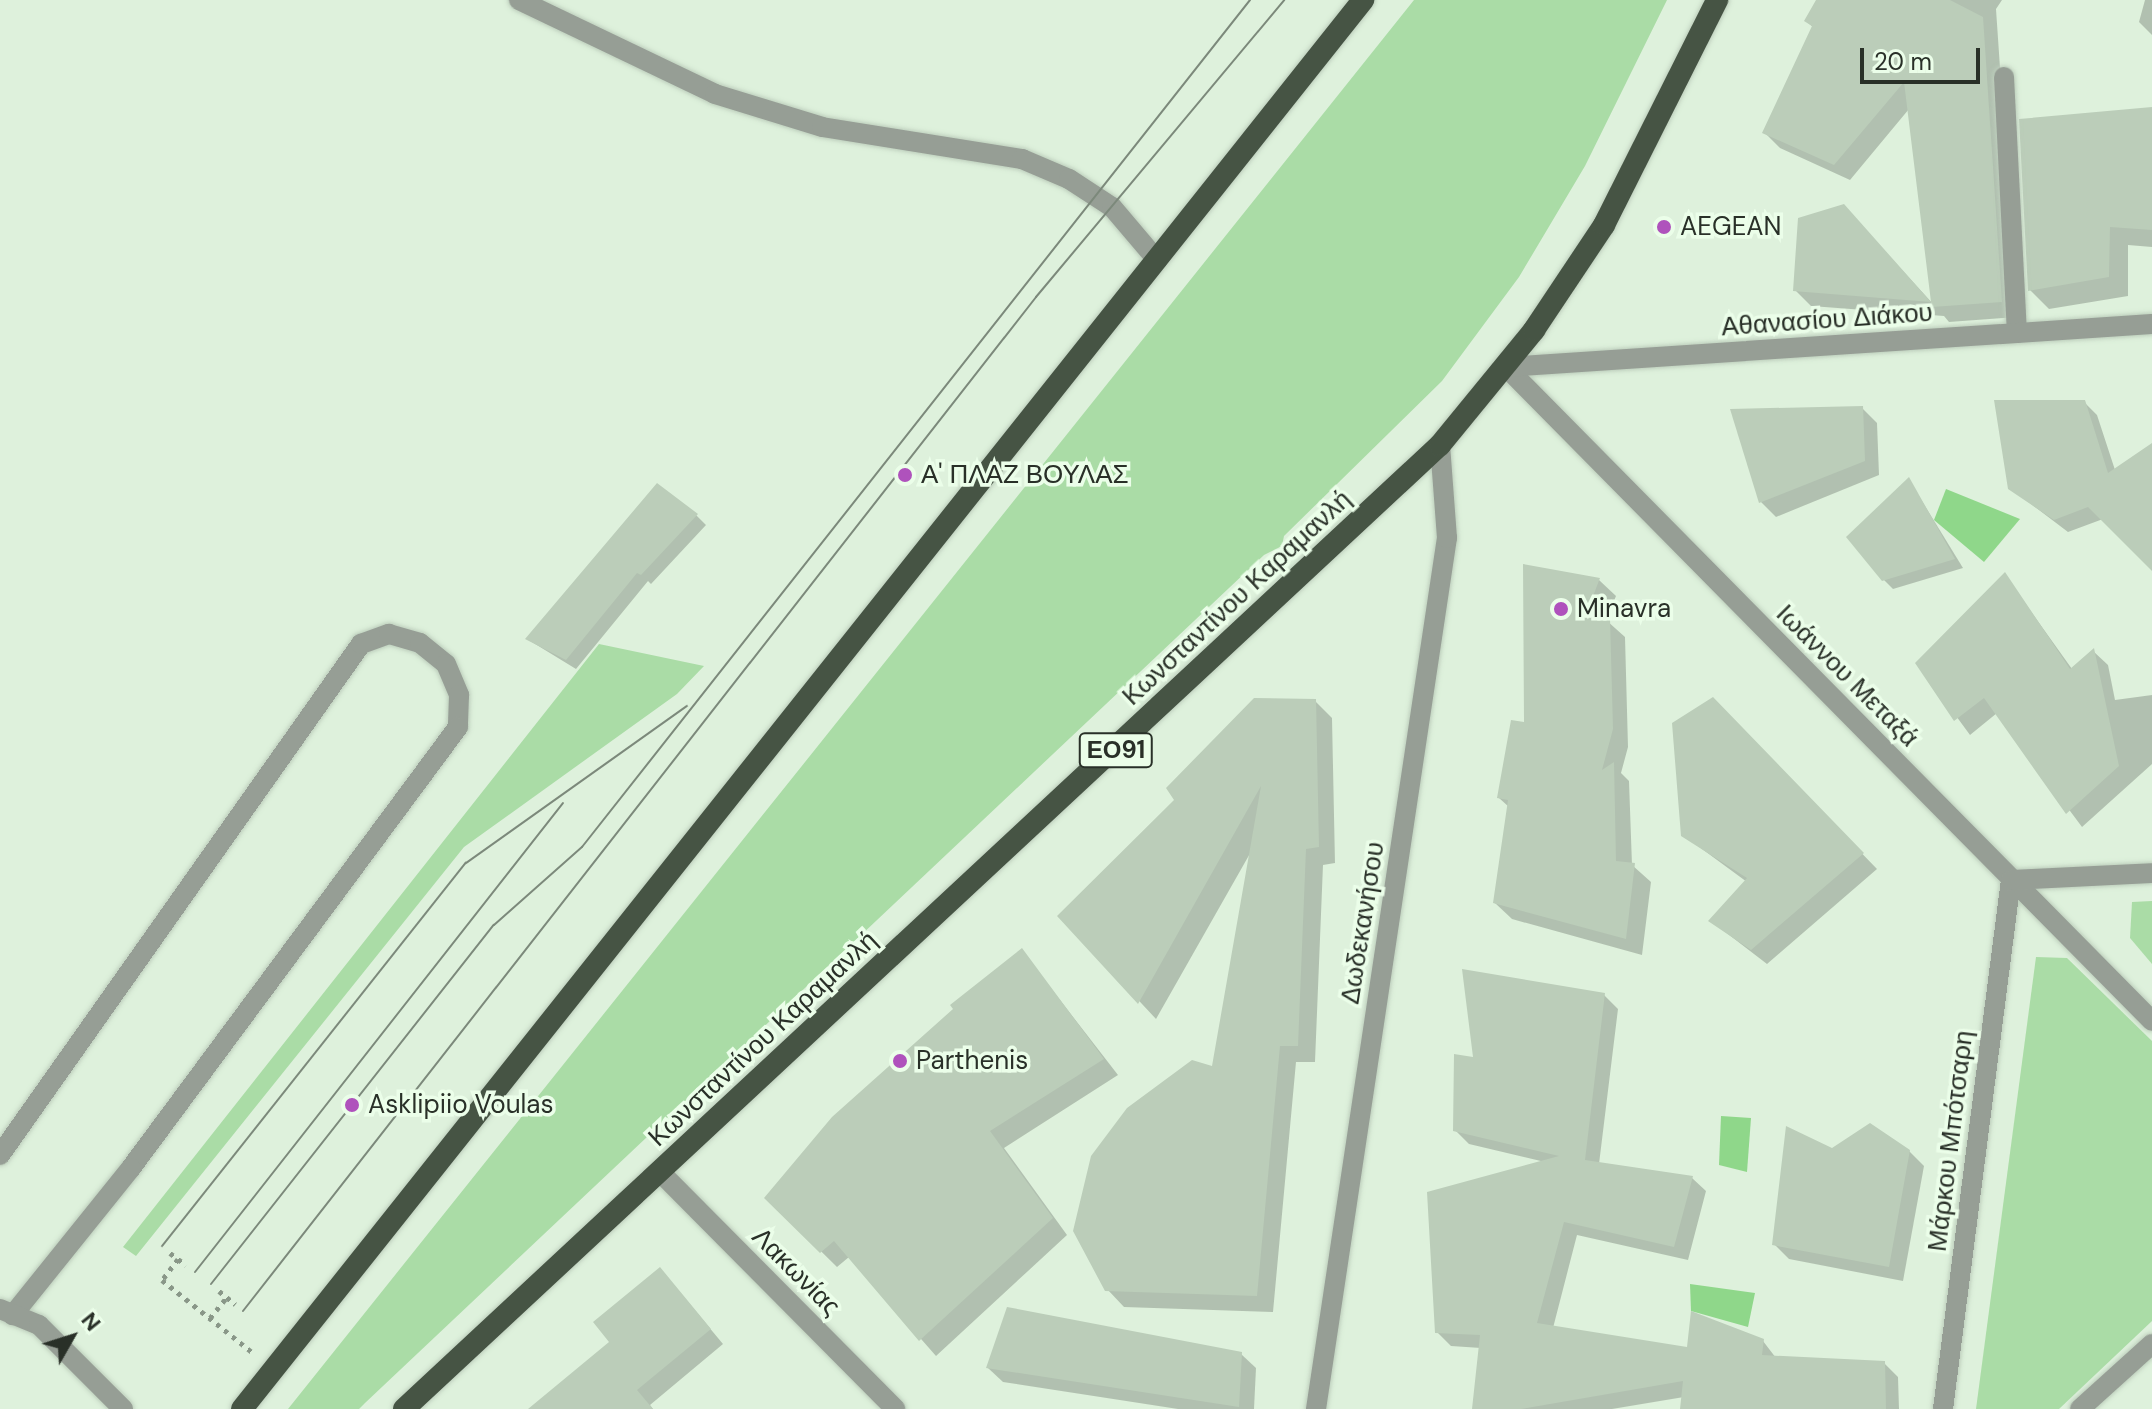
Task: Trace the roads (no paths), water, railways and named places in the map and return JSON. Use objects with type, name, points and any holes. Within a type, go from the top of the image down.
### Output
[{"type":"highway","points":[[242,1409],[1363,0]]},
{"type":"highway","name":"Κωνσταντίνου Καραμανλή","points":[[404,1409],[1440,445],[1506,367],[1604,225],[1717,0]]},
{"type":"street","points":[[519,0],[715,94],[822,127],[1022,159],[1069,179],[1112,207],[1157,260]]},
{"type":"street","points":[[2004,77],[2017,333]]},
{"type":"street","name":"Αθανασίου Διάκου","points":[[1506,367],[2152,324]]},
{"type":"street","name":"Ιωάννου Μεταξά","points":[[1506,367],[2152,1021]]},
{"type":"street","name":"Δωδεκανήσου","points":[[1316,1409],[1447,538],[1440,445]]},
{"type":"street","points":[[0,1155],[361,644],[389,634],[420,643],[446,664],[459,695],[458,727],[131,1168],[7,1312],[39,1325],[123,1409]]},
{"type":"street","points":[[2011,880],[2152,873]]},
{"type":"street","name":"Μάρκου Μπότσαρη","points":[[1943,1409],[2011,880]]},
{"type":"street","name":"Λακωνίας","points":[[660,1172],[895,1409]]},
{"type":"street","points":[[2080,1409],[2152,1344]]},
{"type":"tram line","points":[[211,1284],[494,925],[582,847],[1250,0]]},
{"type":"tram line","points":[[243,1311],[1036,297],[1284,0]]},
{"type":"tram line","points":[[162,1246],[466,863],[687,706]]},
{"type":"tram line","points":[[195,1272],[563,803]]},
{"type":"place","name":"AEGEAN","points":[[1664,227]]},
{"type":"place","name":"Α' ΠΛΑΖ ΒΟΥΛΑΣ","points":[[905,475]]},
{"type":"place","name":"Minavra","points":[[1561,609]]},
{"type":"place","name":"Parthenis","points":[[900,1061]]},
{"type":"place","name":"Asklipiio Voulas","points":[[352,1105]]}]
